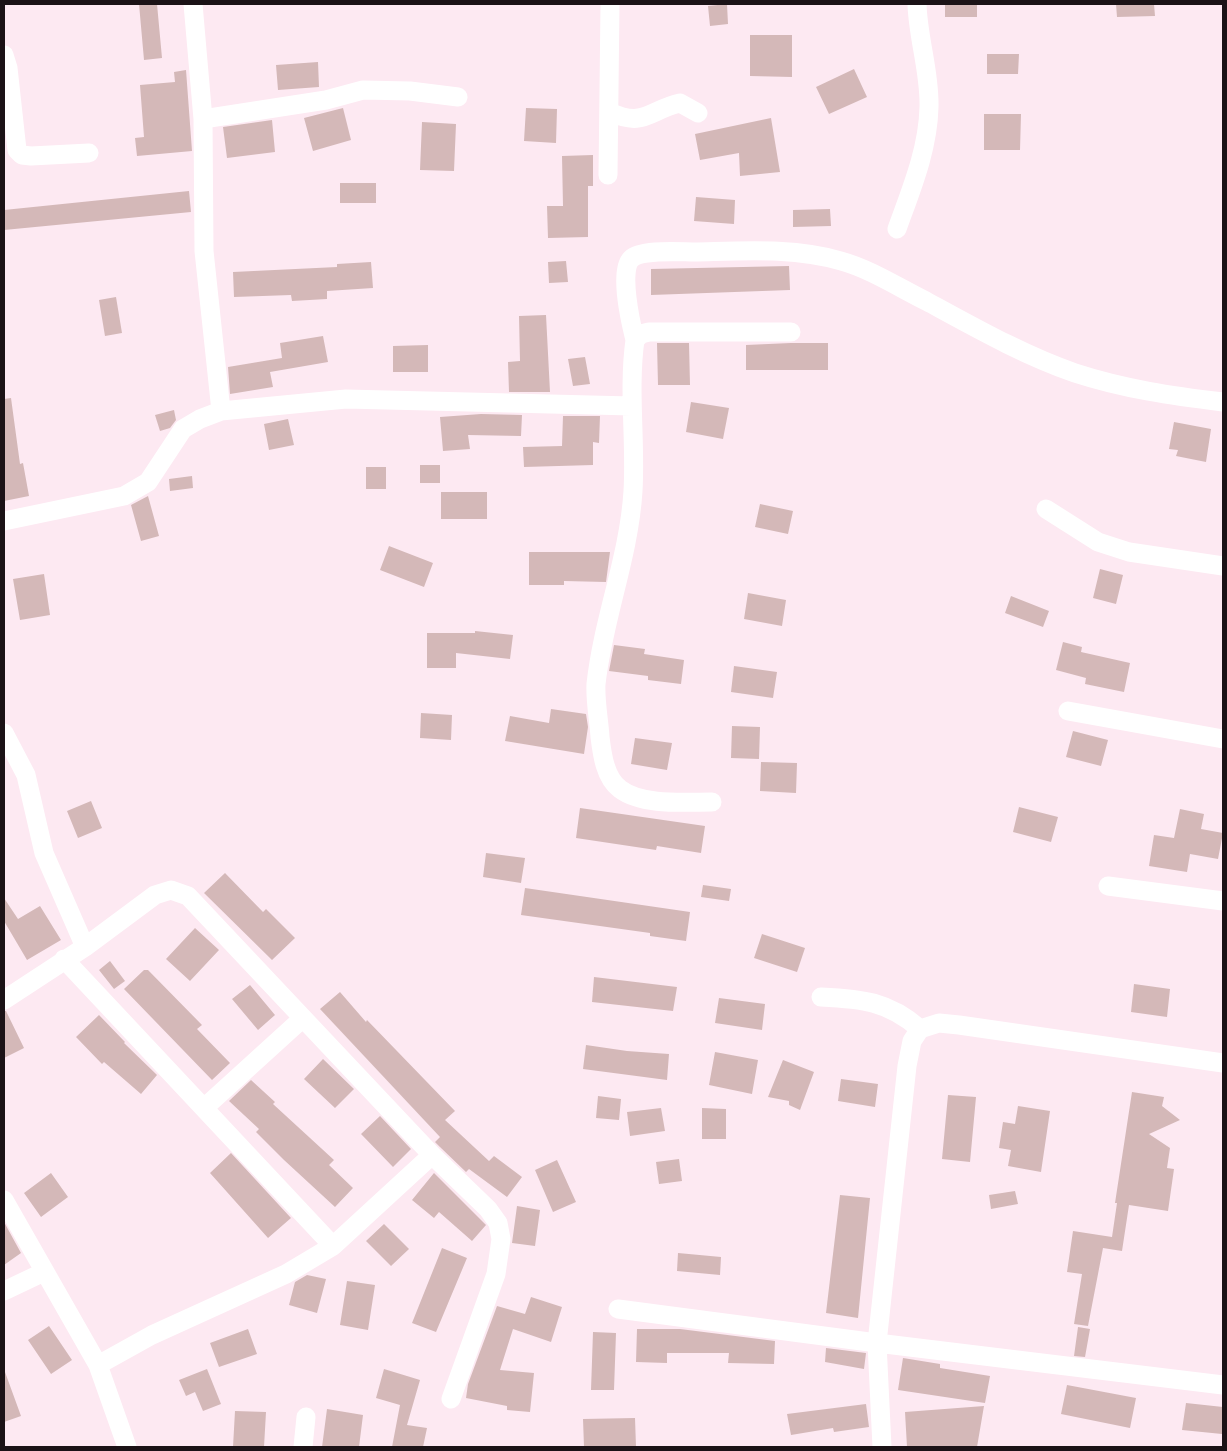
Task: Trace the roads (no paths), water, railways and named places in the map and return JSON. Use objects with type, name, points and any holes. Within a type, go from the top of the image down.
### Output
[{"type":"street","points":[[193,4],[203,119],[204,250],[221,411]]},
{"type":"street","points":[[608,175],[610,4]]},
{"type":"street","points":[[897,229],[916,177],[926,142],[929,106],[917,4]]},
{"type":"street","points":[[4,55],[8,68],[17,150],[22,155],[31,156],[88,153]]},
{"type":"street","points":[[203,119],[326,100],[363,90],[410,91],[458,97]]},
{"type":"street","points":[[610,112],[626,120],[636,120],[680,103],[698,113]]},
{"type":"street","points":[[712,802],[675,802],[640,798],[626,792],[620,789],[608,773],[602,752],[596,687],[602,646],[624,560],[633,492],[632,406],[635,340],[627,296],[627,268],[630,260],[636,255],[673,252],[775,251],[809,254],[841,261],[888,281],[1015,348],[1075,373],[1130,389],[1223,402]]},
{"type":"street","points":[[635,340],[641,334],[649,332],[791,332]]},
{"type":"street","points":[[4,521],[124,496],[148,482],[183,429],[200,419],[221,411],[346,399],[632,406]]},
{"type":"street","points":[[1046,509],[1098,542],[1129,552],[1223,566]]},
{"type":"street","points":[[1068,711],[1223,739]]},
{"type":"street","points":[[4,733],[26,775],[44,853],[85,947]]},
{"type":"street","points":[[1108,886],[1223,901]]},
{"type":"street","points":[[4,1000],[85,947],[155,895],[171,890],[188,896],[432,1155],[488,1209],[498,1223],[501,1239],[496,1274],[451,1399]]},
{"type":"street","points":[[64,959],[333,1246]]},
{"type":"street","points":[[822,997],[861,1000],[882,1005],[903,1014],[920,1029]]},
{"type":"street","points":[[204,1108],[303,1018]]},
{"type":"street","points":[[882,1447],[878,1343],[906,1066],[912,1041],[920,1029],[939,1023],[959,1025],[1223,1064]]},
{"type":"street","points":[[98,1366],[152,1335],[279,1278],[333,1246],[432,1155]]},
{"type":"street","points":[[4,1200],[98,1366],[127,1447]]},
{"type":"street","points":[[4,1291],[44,1272]]},
{"type":"street","points":[[618,1309],[1223,1385]]},
{"type":"street","points":[[303,1447],[306,1417]]}]
